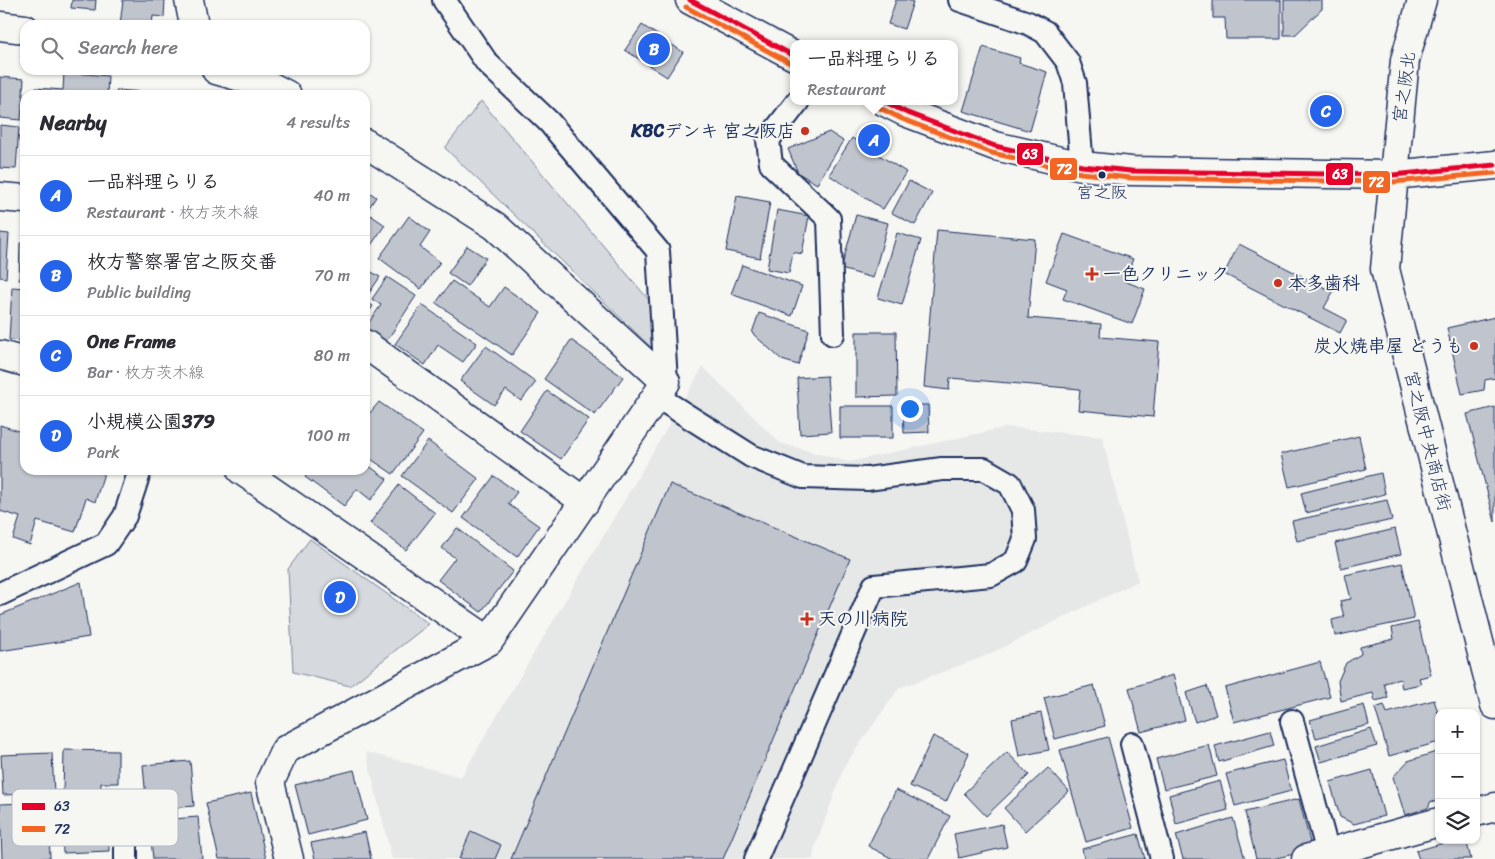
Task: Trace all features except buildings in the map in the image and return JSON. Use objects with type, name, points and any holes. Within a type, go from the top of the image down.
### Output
[{"type":"street","points":[[188,0],[193,20]]},
{"type":"street","name":"宮之阪北","points":[[1393,175],[1405,60],[1422,0]]},
{"type":"street","points":[[693,1],[790,54]]},
{"type":"street","points":[[0,26],[20,28]]},
{"type":"street","points":[[234,75],[266,84],[277,90]]},
{"type":"street","points":[[891,105],[995,146],[1082,166],[1131,171],[1393,175],[1495,165]]},
{"type":"street","points":[[289,859],[270,782],[285,750],[489,641],[661,389],[495,226],[370,146]]},
{"type":"street","name":"宮之阪中央商店街","points":[[1393,175],[1385,269],[1495,706]]},
{"type":"street","points":[[0,197],[20,199]]},
{"type":"street","points":[[370,348],[585,502]]},
{"type":"street","points":[[0,355],[20,361]]},
{"type":"street","points":[[248,475],[489,641]]},
{"type":"street","points":[[1480,811],[1495,807]]},
{"type":"street","points":[[1317,856],[1435,823]]},
{"type":"lane","points":[[444,0],[486,63],[549,122],[658,251],[661,389],[751,456],[803,477],[867,479],[942,469],[984,469],[1010,484],[1023,510],[1025,539],[1016,561],[991,575],[874,586],[756,859]]},
{"type":"lane","points":[[960,0],[1028,23],[1044,32],[1068,62],[1075,82],[1082,166]]},
{"type":"lane","points":[[795,105],[768,140],[771,164],[828,219],[833,334]]},
{"type":"lane","points":[[0,594],[106,544],[125,516],[138,475]]},
{"type":"lane","points":[[1292,721],[1317,856]]},
{"type":"lane","points":[[1132,744],[1162,859]]},
{"type":"lane","points":[[126,846],[126,859]]},
{"type":"shaded area","points":[[481,101],[649,300],[658,354],[445,148]]},
{"type":"shaded area","name":"天の川病院","points":[[703,367],[780,443],[849,462],[1008,427],[1102,437],[1138,581],[983,657],[899,688],[845,765],[814,850],[813,859],[392,859],[366,752],[461,777]]},
{"type":"shaded area","points":[[310,539],[429,624],[350,686],[293,672],[288,569]]},
{"type":"transit line","name":"63","points":[[690,0],[790,54]]},
{"type":"transit line","name":"72","points":[[686,7],[790,63]]},
{"type":"transit line","name":"63","points":[[892,105],[905,112],[995,146],[1082,166],[1131,171],[1393,175],[1495,165]]},
{"type":"transit line","name":"72","points":[[880,108],[902,119],[992,153],[1081,173],[1131,178],[1393,182],[1495,173]]},
{"type":"place","name":"枚方警察署宮之阪交番","points":[[654,49]]},
{"type":"place","name":"One Frame","points":[[1326,111]]},
{"type":"place","name":"KBCデンキ 宮之阪店","points":[[805,131]]},
{"type":"place","name":"一品料理らりる","points":[[874,140]]},
{"type":"place","name":"宮之阪","points":[[1102,175]]},
{"type":"place","name":"一色クリニック","points":[[1092,274]]},
{"type":"place","name":"本多歯科","points":[[1278,283]]},
{"type":"place","name":"炭火焼串屋 どうも","points":[[1474,346]]},
{"type":"place","name":"小規模公園379","points":[[340,597]]},
{"type":"place","name":"天の川病院","points":[[807,619]]}]
